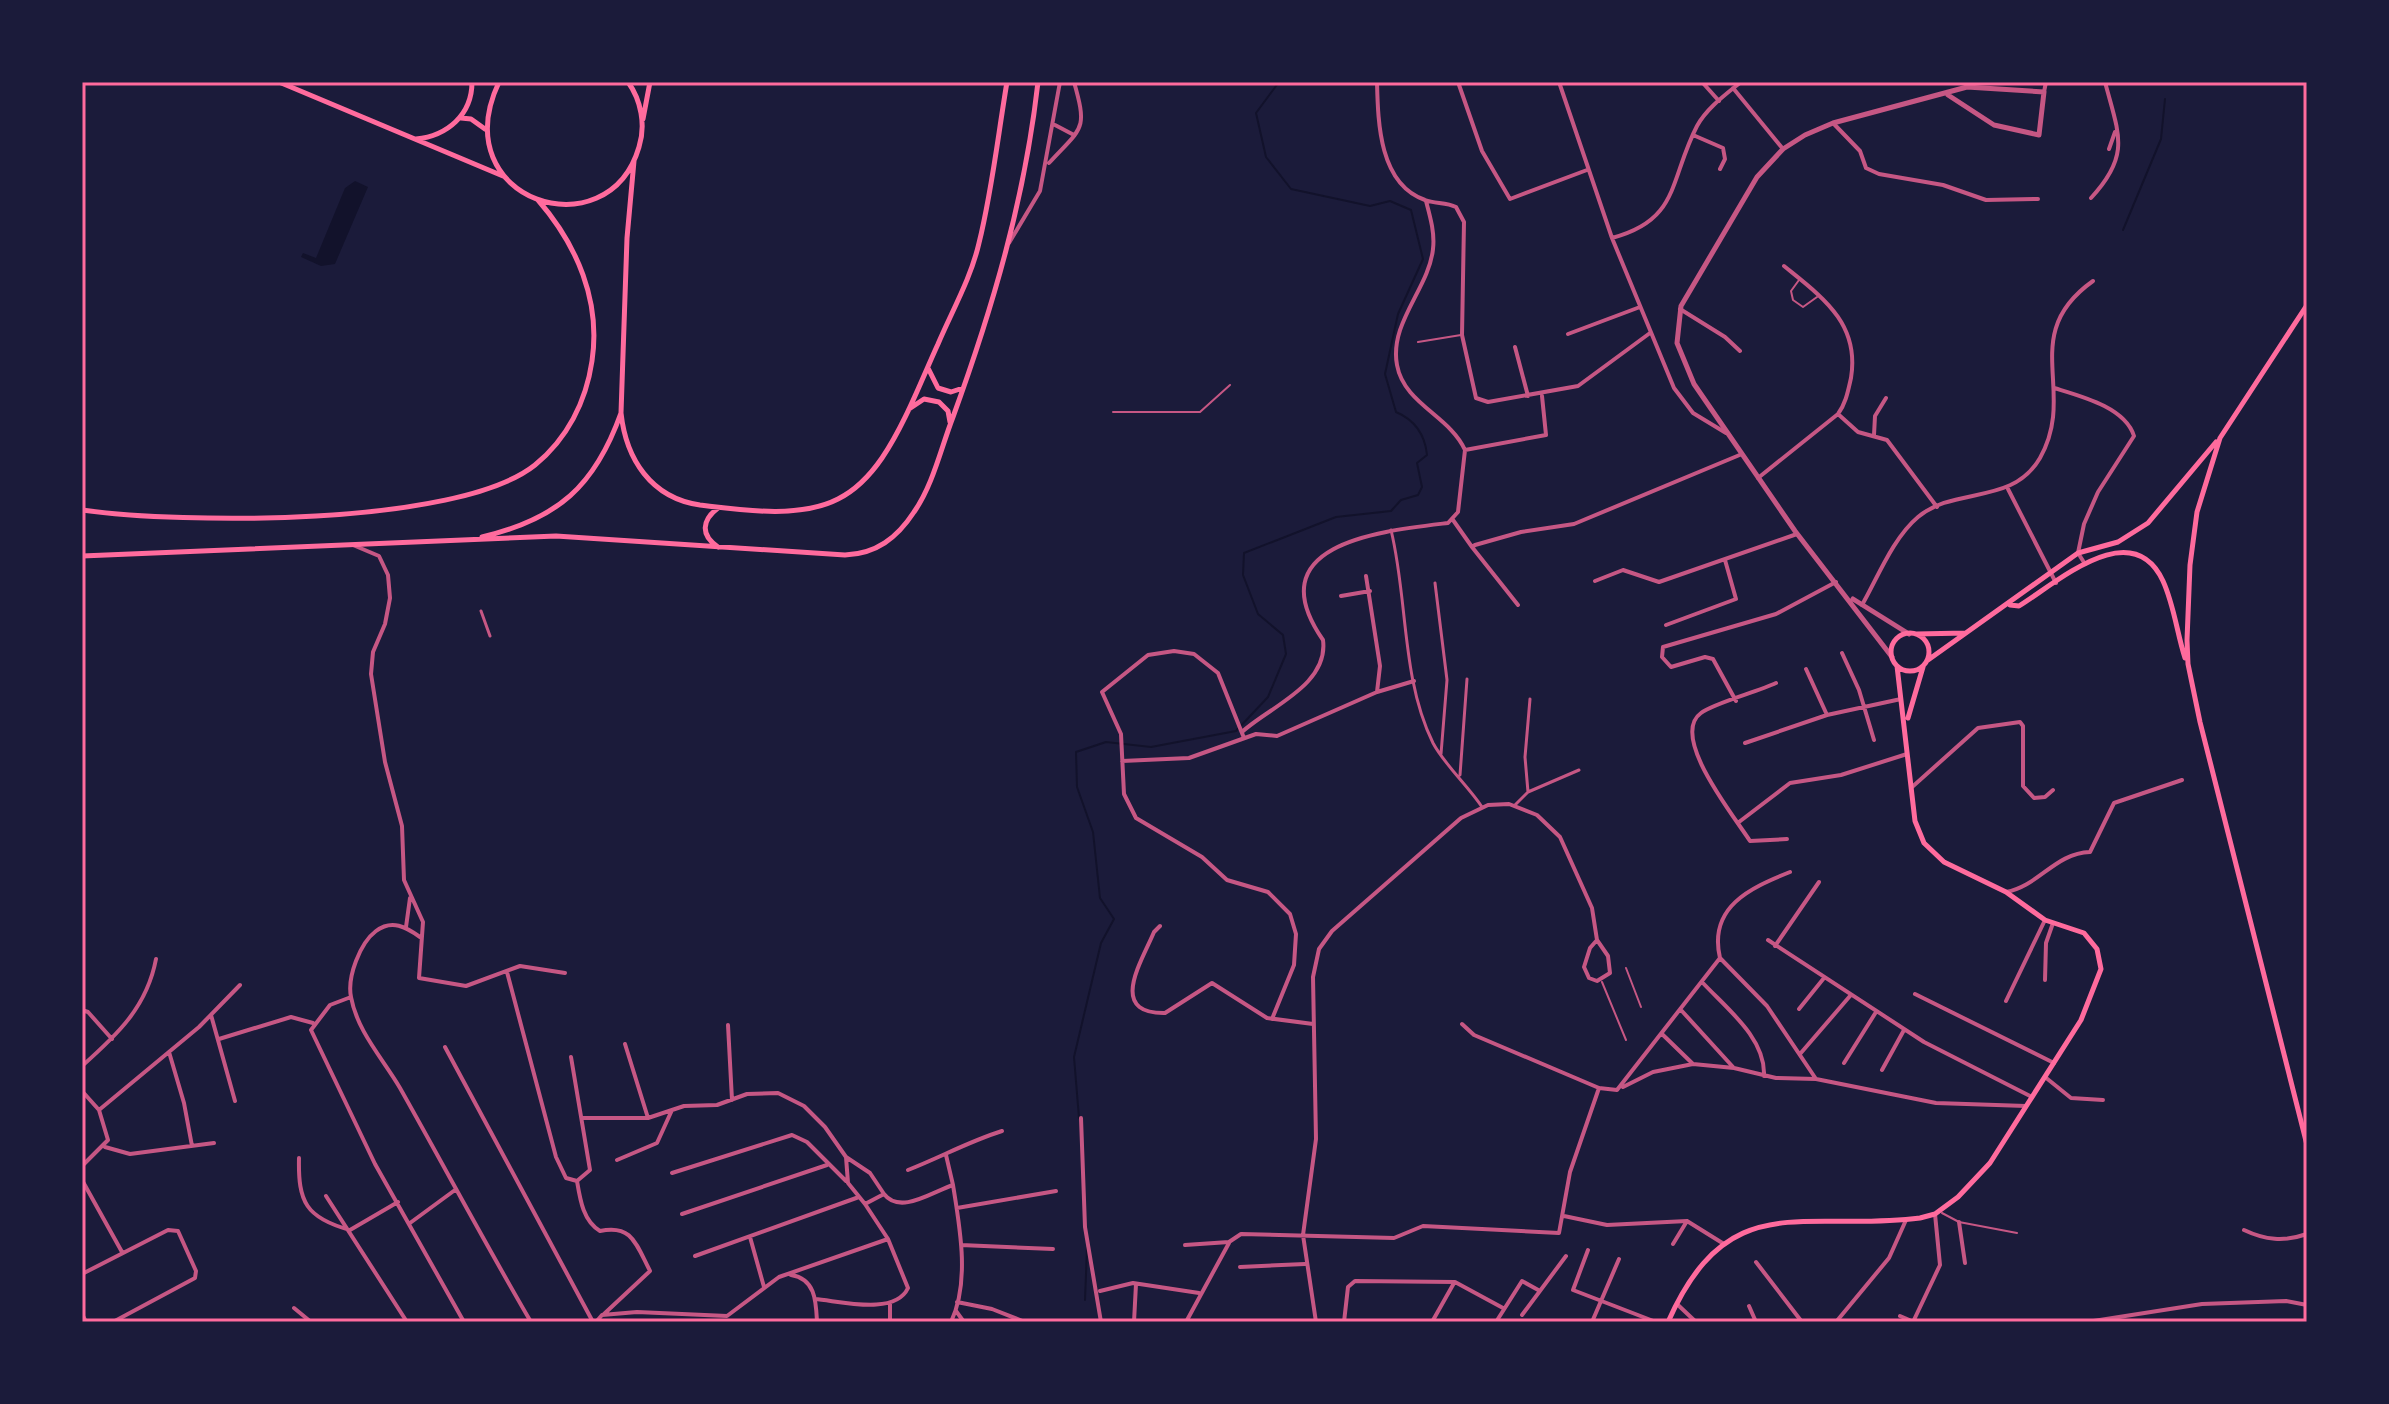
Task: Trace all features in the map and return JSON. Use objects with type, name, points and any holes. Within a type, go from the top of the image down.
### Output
[{"type":"main road","points":[[279,82],[503,176]]},
{"type":"main road","points":[[415,139],[439,134],[460,118],[467,107],[472,82]]},
{"type":"main road","points":[[499,82],[488,104],[485,129],[490,154],[503,176],[521,192],[560,205],[583,203],[613,187],[634,161]]},
{"type":"main road","points":[[628,82],[639,105],[642,123]]},
{"type":"main road","points":[[650,82],[634,161],[627,238],[621,413],[632,457],[654,486],[680,500],[719,507],[798,509],[837,500],[871,473],[906,412],[979,244],[1007,82]]},
{"type":"main road","points":[[82,556],[556,536],[720,549],[865,553],[888,542],[914,513],[987,323],[1027,164],[1038,82]]},
{"type":"main road","points":[[460,118],[471,119],[485,129]]},
{"type":"main road","points":[[82,510],[137,517],[218,520],[362,511],[473,494],[513,479],[534,466],[575,417],[590,376],[593,353],[590,301],[585,278],[558,223],[538,200]]},
{"type":"main road","points":[[1897,666],[1908,671],[1926,662],[2010,605],[2015,596],[2078,553],[2118,542],[2148,523],[2220,438],[2307,305]]},
{"type":"main road","points":[[927,367],[930,378],[938,388],[951,392],[963,388]]},
{"type":"main road","points":[[906,412],[924,399],[939,402],[948,411],[949,427]]},
{"type":"main road","points":[[470,540],[523,526],[558,508],[596,466],[621,413]]},
{"type":"main road","points":[[2188,664],[2193,534],[2220,438]]},
{"type":"main road","points":[[719,507],[707,518],[704,527],[707,537],[720,549]]},
{"type":"main road","points":[[2010,605],[2019,606],[2085,564],[2126,550],[2150,560],[2164,584],[2188,664],[2307,1145]]},
{"type":"main road","points":[[1668,1322],[1676,1303],[1704,1263],[1724,1244],[1752,1228],[1776,1222],[1906,1219],[1937,1212],[1982,1172],[2091,1002],[2101,969],[2092,940],[2084,933],[2045,920],[2006,892],[1954,868],[1928,848],[1917,829],[1903,699],[1897,666],[1892,657],[1895,641],[1911,634],[1967,633]]},
{"type":"main road","points":[[1906,727],[1912,695],[1926,662],[1926,643],[1911,634]]},
{"type":"street","points":[[1009,243],[1040,191],[1055,125],[1060,82]]},
{"type":"street","points":[[1047,165],[1074,135],[1083,119],[1074,82]]},
{"type":"street","points":[[1377,82],[1386,158],[1400,181],[1426,201],[1456,207],[1466,231],[1462,335],[1476,398],[1488,402],[1542,395],[1578,386],[1594,378],[1650,333]]},
{"type":"street","points":[[1458,82],[1482,151],[1510,199],[1587,170]]},
{"type":"street","points":[[1559,82],[1612,238],[1650,333],[1683,402],[1703,421],[1727,433]]},
{"type":"street","points":[[1702,82],[1719,101]]},
{"type":"street","points":[[1612,238],[1641,229],[1660,213],[1703,116],[1741,82]]},
{"type":"street","points":[[1948,95],[1994,125],[2039,135],[2046,82]]},
{"type":"street","points":[[2091,198],[2109,178],[2120,155],[2105,82]]},
{"type":"street","points":[[1892,657],[1860,608],[1797,534],[1694,384],[1680,355],[1676,329],[1680,309],[1693,281],[1752,185],[1783,149],[1814,129],[1948,95],[1967,84],[2044,92]]},
{"type":"street","points":[[1733,88],[1783,149]]},
{"type":"street","points":[[1833,123],[1860,151],[1866,168],[1879,174],[1943,185],[1998,202],[2038,199]]},
{"type":"street","points":[[1055,125],[1074,135]]},
{"type":"street","points":[[2109,149],[2115,130]]},
{"type":"street","points":[[1693,135],[1723,148],[1725,159],[1720,169]]},
{"type":"street","points":[[1122,761],[1189,758],[1243,735],[1306,684],[1319,667],[1323,640],[1305,611],[1303,599],[1307,576],[1314,564],[1338,545],[1391,530],[1453,520],[1458,512],[1465,450],[1453,431],[1408,390],[1397,367],[1399,342],[1411,299],[1433,249],[1426,201]]},
{"type":"street","points":[[1758,478],[1838,414],[1849,387],[1852,351],[1841,318],[1820,295],[1784,266]]},
{"type":"street","points":[[1860,608],[1909,526],[1937,507],[2008,489],[2033,468],[2042,454],[2051,428],[2054,388],[2051,350],[2056,321],[2069,300],[2093,281]]},
{"type":"street","points":[[1568,334],[1640,307]]},
{"type":"street","points":[[1680,309],[1725,337],[1740,351]]},
{"type":"street","points":[[1515,347],[1528,396]]},
{"type":"street","points":[[2054,388],[2089,399],[2129,426],[2134,436],[2098,492],[2084,524],[2078,553],[2085,564]]},
{"type":"street","points":[[1465,450],[1546,435],[1542,395]]},
{"type":"street","points":[[1874,435],[1875,416],[1886,398]]},
{"type":"street","points":[[1838,414],[1858,432],[1883,437],[1937,507]]},
{"type":"street","points":[[1472,547],[1496,537],[1570,526],[1742,454]]},
{"type":"street","points":[[2008,489],[2056,583]]},
{"type":"street","points":[[1453,520],[1518,605]]},
{"type":"street","points":[[1391,530],[1399,563],[1416,702],[1441,754],[1482,807]]},
{"type":"street","points":[[1595,581],[1623,570],[1659,582],[1797,534]]},
{"type":"street","points":[[347,543],[379,556],[388,575],[390,598],[385,624],[373,652],[371,674],[385,762],[402,826],[402,871],[410,897],[423,922],[419,978],[466,986],[520,966],[565,973]]},
{"type":"street","points":[[1666,625],[1736,599],[1725,560]]},
{"type":"street","points":[[1366,576],[1380,666],[1377,692]]},
{"type":"street","points":[[1736,701],[1713,659],[1705,657],[1671,667],[1662,657],[1663,647],[1776,614],[1836,582]]},
{"type":"street","points":[[1435,583],[1447,680],[1441,754]]},
{"type":"street","points":[[1341,596],[1370,591]]},
{"type":"street","points":[[1860,608],[1911,634]]},
{"type":"street","points":[[481,611],[490,636]]},
{"type":"street","points":[[1243,735],[1218,673],[1204,659],[1185,651],[1148,655],[1102,692],[1121,734],[1124,794],[1136,818],[1202,857],[1227,880],[1268,892],[1290,914],[1296,934],[1294,965],[1272,1019]]},
{"type":"street","points":[[1842,653],[1865,707],[1874,740]]},
{"type":"street","points":[[1806,669],[1827,715]]},
{"type":"street","points":[[1460,775],[1467,679]]},
{"type":"street","points":[[1243,735],[1277,736],[1377,692],[1414,681]]},
{"type":"street","points":[[1776,683],[1701,713],[1691,727],[1690,737],[1700,761],[1754,842],[1787,839]]},
{"type":"street","points":[[1528,792],[1525,757],[1530,699]]},
{"type":"street","points":[[1745,743],[1827,715],[1903,699]]},
{"type":"street","points":[[1911,788],[1972,732],[1992,724],[2020,722],[2023,726],[2023,786],[2034,798],[2045,797],[2053,790]]},
{"type":"street","points":[[1739,823],[1790,783],[1841,775],[1907,754]]},
{"type":"street","points":[[1515,805],[1528,792],[1579,770]]},
{"type":"street","points":[[2006,892],[2028,883],[2067,855],[2090,852],[2114,803],[2182,780]]},
{"type":"street","points":[[1316,1322],[1303,1235],[1316,1139],[1315,966],[1319,949],[1332,931],[1454,823],[1482,807],[1515,805],[1546,820],[1560,837],[1592,908],[1597,940],[1610,965],[1610,973],[1601,981],[1589,978],[1584,967],[1590,948],[1597,940]]},
{"type":"street","points":[[1790,872],[1750,888],[1728,908],[1718,932],[1720,958],[1767,1006],[1816,1079]]},
{"type":"street","points":[[1775,946],[1819,882]]},
{"type":"street","points":[[406,927],[410,897]]},
{"type":"street","points":[[2006,1001],[2045,920]]},
{"type":"street","points":[[2045,980],[2046,943],[2053,923]]},
{"type":"street","points":[[420,937],[406,927],[385,926],[367,940],[354,972],[351,997],[365,1033],[399,1086],[531,1322]]},
{"type":"street","points":[[1160,926],[1154,932],[1130,986],[1133,999],[1145,1009],[1165,1013],[1212,983],[1272,1019],[1313,1024]]},
{"type":"street","points":[[1768,940],[1904,1030],[2032,1097]]},
{"type":"street","points":[[1621,1088],[1720,958]]},
{"type":"street","points":[[82,1066],[137,1011],[152,980],[156,959]]},
{"type":"street","points":[[507,972],[556,1157],[566,1178],[577,1181]]},
{"type":"street","points":[[1799,1009],[1824,978]]},
{"type":"street","points":[[1702,982],[1746,1029],[1760,1052],[1764,1076]]},
{"type":"street","points":[[99,1110],[211,1015],[240,985]]},
{"type":"street","points":[[1915,994],[2054,1063]]},
{"type":"street","points":[[1800,1054],[1850,996]]},
{"type":"street","points":[[351,997],[330,1005],[313,1023],[311,1030],[355,1124],[464,1322]]},
{"type":"street","points":[[82,1010],[88,1012],[112,1039]]},
{"type":"street","points":[[1681,1010],[1734,1068]]},
{"type":"street","points":[[1844,1063],[1876,1012]]},
{"type":"street","points":[[211,1015],[235,1101]]},
{"type":"street","points":[[219,1039],[291,1017],[313,1023]]},
{"type":"street","points":[[1462,1024],[1474,1035],[1612,1091],[1653,1072],[1693,1064],[1734,1068],[1764,1076],[1816,1079],[1936,1103],[2026,1106]]},
{"type":"street","points":[[728,1025],[732,1100]]},
{"type":"street","points":[[1882,1070],[1904,1030]]},
{"type":"street","points":[[1662,1034],[1693,1064]]},
{"type":"street","points":[[625,1044],[648,1118]]},
{"type":"street","points":[[445,1047],[595,1322],[650,1271],[625,1231],[617,1227],[595,1229],[583,1209],[577,1181]]},
{"type":"street","points":[[169,1052],[184,1103],[192,1146]]},
{"type":"street","points":[[571,1057],[590,1170],[577,1181]]},
{"type":"street","points":[[2045,1077],[2071,1098],[2103,1100]]},
{"type":"street","points":[[1186,1322],[1229,1242],[1241,1234],[1394,1238],[1423,1226],[1558,1233],[1564,1216],[1570,1172],[1599,1088]]},
{"type":"street","points":[[82,1091],[99,1110],[108,1136],[105,1147],[82,1166]]},
{"type":"street","points":[[582,1118],[648,1118],[693,1105],[717,1105],[763,1092],[791,1099],[815,1116],[846,1157],[870,1173],[891,1202],[902,1204],[953,1185]]},
{"type":"street","points":[[617,1160],[657,1143],[672,1110]]},
{"type":"street","points":[[1081,1118],[1085,1227],[1101,1322]]},
{"type":"street","points":[[908,1170],[946,1155],[972,1140],[1002,1131]]},
{"type":"street","points":[[672,1173],[792,1135],[807,1142],[865,1204],[888,1239],[908,1288],[902,1297],[890,1304],[815,1299]]},
{"type":"street","points":[[105,1147],[130,1154],[214,1143]]},
{"type":"street","points":[[946,1155],[961,1245],[956,1311],[951,1322]]},
{"type":"street","points":[[846,1157],[848,1183]]},
{"type":"street","points":[[299,1158],[299,1184],[310,1210],[322,1222],[350,1230],[398,1202]]},
{"type":"street","points":[[682,1214],[827,1165]]},
{"type":"street","points":[[82,1180],[122,1252]]},
{"type":"street","points":[[410,1223],[455,1190]]},
{"type":"street","points":[[957,1208],[1056,1191]]},
{"type":"street","points":[[865,1204],[884,1194]]},
{"type":"street","points":[[326,1196],[407,1322]]},
{"type":"street","points":[[695,1256],[859,1197]]},
{"type":"street","points":[[1900,1316],[1914,1322],[1940,1265],[1937,1212]]},
{"type":"street","points":[[1564,1216],[1607,1225],[1687,1221],[1724,1244]]},
{"type":"street","points":[[1836,1322],[1889,1258],[1906,1219]]},
{"type":"street","points":[[1673,1244],[1687,1221]]},
{"type":"street","points":[[1959,1222],[1965,1263]]},
{"type":"street","points":[[82,1274],[174,1229],[196,1271],[192,1280],[113,1322]]},
{"type":"street","points":[[2244,1230],[2265,1239],[2307,1234]]},
{"type":"street","points":[[750,1237],[764,1287]]},
{"type":"street","points":[[602,1315],[637,1312],[719,1317],[735,1312],[764,1287],[789,1274],[888,1239]]},
{"type":"street","points":[[1185,1245],[1229,1242]]},
{"type":"street","points":[[961,1245],[1053,1249]]},
{"type":"street","points":[[1588,1250],[1573,1290],[1656,1322]]},
{"type":"street","points":[[1522,1315],[1566,1256]]},
{"type":"street","points":[[1592,1322],[1619,1259]]},
{"type":"street","points":[[1756,1262],[1802,1322]]},
{"type":"street","points":[[1240,1267],[1305,1264]]},
{"type":"street","points":[[789,1274],[805,1279],[815,1299],[817,1322]]},
{"type":"street","points":[[1496,1322],[1522,1281],[1540,1291]]},
{"type":"street","points":[[1344,1322],[1351,1282],[1455,1282],[1503,1308]]},
{"type":"street","points":[[1432,1322],[1455,1282]]},
{"type":"street","points":[[1098,1291],[1136,1284],[1199,1293]]},
{"type":"street","points":[[1134,1322],[1136,1284]]},
{"type":"street","points":[[2087,1322],[2202,1304],[2286,1301],[2307,1305]]},
{"type":"street","points":[[957,1302],[992,1309],[1025,1322]]},
{"type":"street","points":[[1676,1303],[1696,1322]]},
{"type":"street","points":[[890,1304],[890,1322]]},
{"type":"street","points":[[1749,1306],[1756,1322]]},
{"type":"street","points":[[294,1308],[311,1322]]},
{"type":"street","points":[[956,1311],[964,1322]]},
{"type":"street","points":[[82,1314],[86,1322]]},
{"type":"lane","points":[[1800,279],[1791,294],[1800,306],[1806,307],[1820,295]]},
{"type":"lane","points":[[1418,342],[1462,335]]},
{"type":"lane","points":[[1113,412],[1200,412],[1212,405],[1230,385]]},
{"type":"lane","points":[[1626,968],[1641,1007]]},
{"type":"lane","points":[[1601,981],[1626,1040]]},
{"type":"lane","points":[[1937,1212],[1959,1222],[2017,1233]]},
{"type":"shaded area","points":[[355,181],[368,187],[335,264],[321,266],[301,257],[303,253],[316,258],[345,188]]},
{"type":"waterway","points":[[1079,1118],[1074,1057],[1101,943],[1114,919],[1100,898],[1093,832],[1077,787],[1076,752],[1106,742],[1151,747],[1236,731],[1268,697],[1286,654],[1283,635],[1258,614],[1243,575],[1244,553],[1336,517],[1391,511],[1401,500],[1418,495],[1422,487],[1417,463],[1427,455],[1424,441],[1414,424],[1396,412],[1385,374],[1398,314],[1423,259],[1411,210],[1390,201],[1370,206],[1291,189],[1266,157],[1256,113],[1279,82]]},
{"type":"waterway","points":[[2123,230],[2161,139],[2165,99]]},
{"type":"waterway","points":[[1085,1300],[1087,1248]]}]
